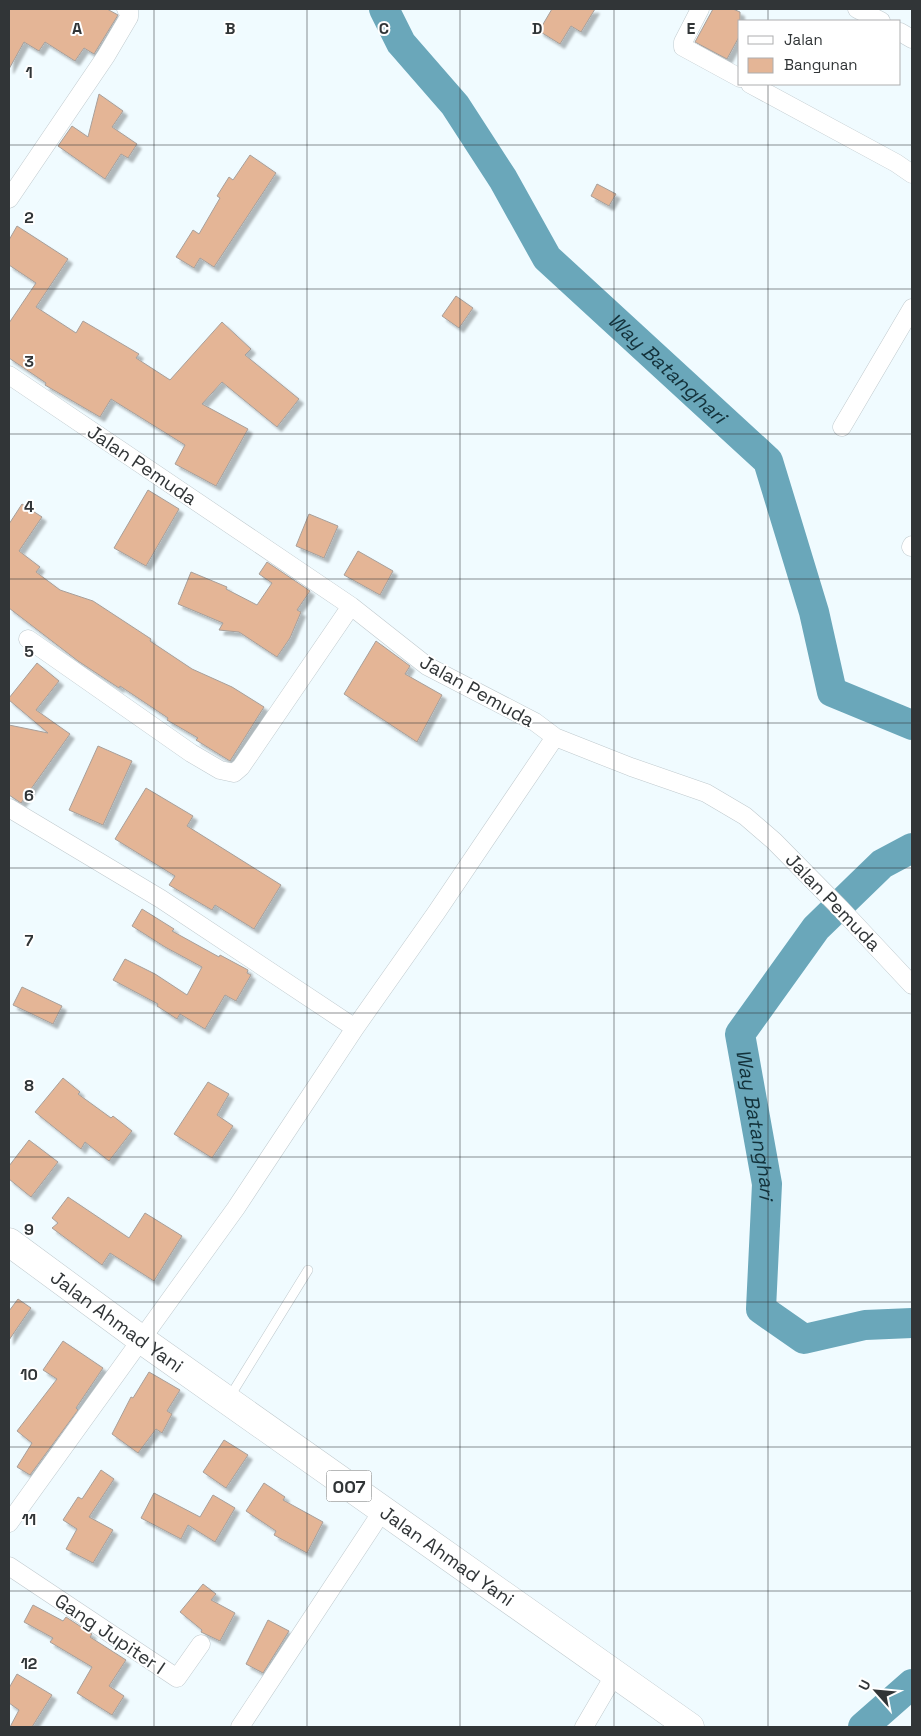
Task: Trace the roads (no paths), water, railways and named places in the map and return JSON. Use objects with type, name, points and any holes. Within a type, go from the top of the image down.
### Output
[{"type":"main road","name":"Jalan Ahmad Yani","points":[[9,1242],[142,1340],[690,1727]]},
{"type":"street","points":[[9,199],[106,56],[129,17],[129,11],[126,9]]},
{"type":"street","points":[[700,9],[683,42],[683,46],[738,77]]},
{"type":"street","points":[[901,33],[912,39]]},
{"type":"street","points":[[752,85],[896,163],[912,174]]},
{"type":"street","points":[[842,427],[912,308]]},
{"type":"street","name":"Jalan Pemuda","points":[[9,375],[351,606],[427,666],[535,722],[555,737],[631,767],[706,793],[745,816],[794,861],[912,985]]},
{"type":"street","points":[[28,639],[191,753],[220,770],[234,773],[241,767],[351,606]]},
{"type":"street","points":[[9,1523],[236,1208],[355,1028],[436,913],[555,737]]},
{"type":"street","points":[[9,808],[162,899],[355,1028]]},
{"type":"street","points":[[240,1727],[383,1510]]},
{"type":"street","name":"Gang Jupiter I","points":[[9,1566],[177,1678],[201,1644]]},
{"type":"street","points":[[584,1727],[615,1674]]},
{"type":"lane","points":[[228,1400],[308,1270]]},
{"type":"waterway","name":"Way Batanghari","points":[[384,9],[401,43],[455,105],[503,179],[547,258],[768,461],[814,612],[832,692],[912,725]]},
{"type":"waterway","name":"Way Batanghari","points":[[912,848],[882,864],[816,928],[740,1034],[767,1184],[761,1309],[804,1339],[865,1325],[912,1323]]},
{"type":"waterway","name":"Way Batanghari","points":[[863,1727],[912,1684]]}]
